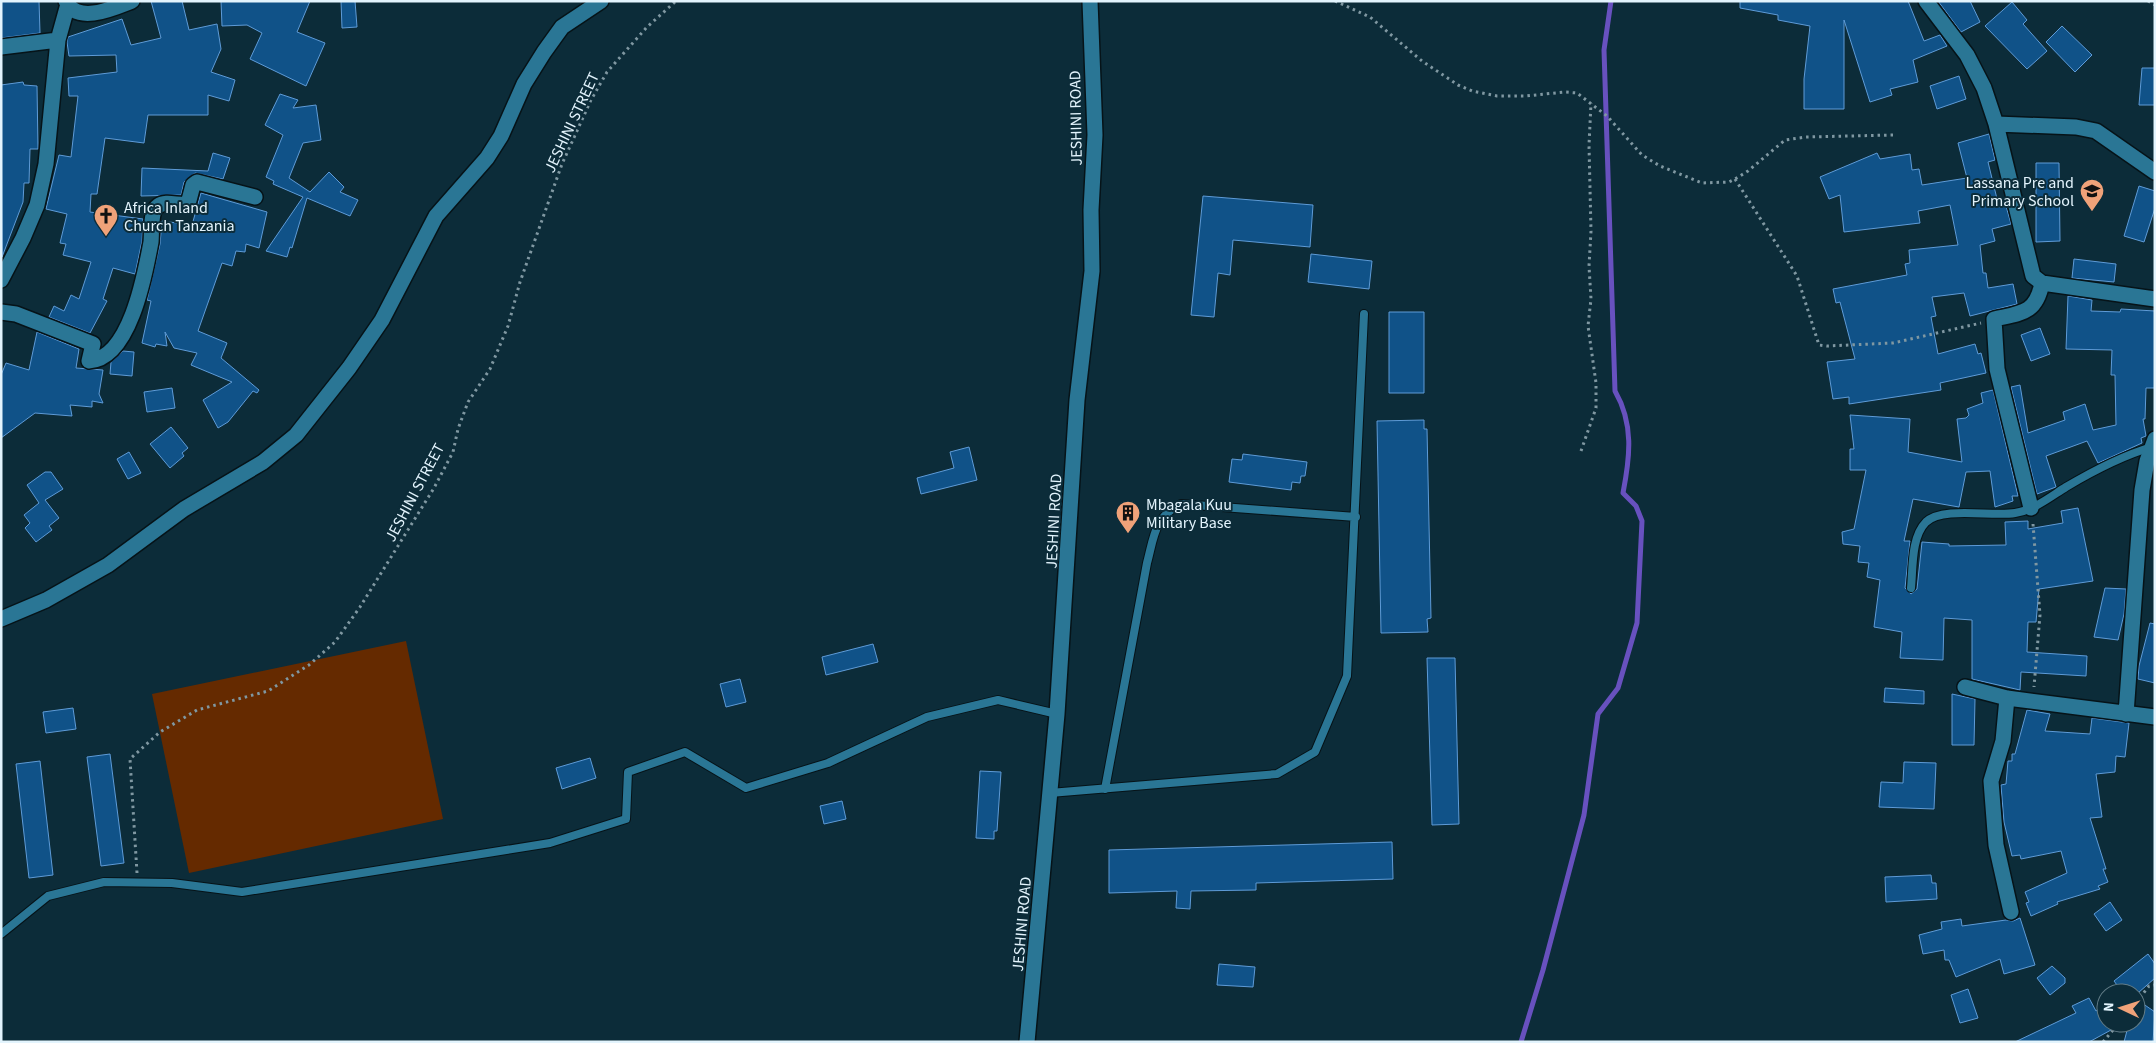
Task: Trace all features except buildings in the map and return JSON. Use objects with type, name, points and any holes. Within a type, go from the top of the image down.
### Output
[{"type":"street","points":[[67,3],[75,12],[94,12],[132,1]]},
{"type":"street","points":[[1,619],[46,600],[108,565],[184,509],[263,462],[296,435],[349,368],[382,320],[436,216],[487,158],[501,136],[524,84],[544,52],[562,27],[601,1]]},
{"type":"street","name":"JESHINI ROAD","points":[[1028,1042],[1057,714],[1077,400],[1092,272],[1091,210],[1095,135],[1090,1]]},
{"type":"street","points":[[1926,1],[1976,71],[1996,124],[2031,270],[2038,281],[2155,298]]},
{"type":"street","points":[[1,280],[23,238],[37,205],[46,164],[58,40],[67,3]]},
{"type":"street","points":[[1,47],[58,40]]},
{"type":"street","points":[[1996,124],[2076,127],[2096,131],[2155,172]]},
{"type":"street","points":[[1,312],[16,314],[92,344],[89,361],[99,359],[119,341],[128,328],[150,245],[154,211],[157,206],[164,204],[188,204],[193,185],[197,182],[255,197]]},
{"type":"street","points":[[2031,508],[1997,369],[1994,319],[2025,312],[2034,305],[2040,296],[2042,283]]},
{"type":"street","points":[[2126,714],[2142,490],[2153,443]]},
{"type":"street","points":[[1965,688],[2007,698],[2155,717]]},
{"type":"street","points":[[2007,698],[2004,741],[1991,781],[1996,845],[2011,912]]},
{"type":"lane","points":[[1050,793],[1277,774],[1315,752],[1347,676],[1356,517],[1364,314]]},
{"type":"lane","points":[[1911,588],[1915,546],[1921,529],[1927,521],[1939,515],[2017,513],[2031,508],[2105,466],[2153,443]]},
{"type":"lane","points":[[1105,789],[1147,563],[1157,528],[1167,511],[1181,504],[1356,517]]},
{"type":"lane","points":[[1,934],[48,896],[104,882],[172,882],[242,892],[550,843],[626,819],[628,772],[685,752],[746,788],[828,763],[927,717],[998,700],[1057,714]]},
{"type":"path","name":"JESHINI STREET","points":[[137,883],[130,759],[160,732],[197,710],[268,691],[309,665],[335,642],[360,607],[434,488],[453,452],[458,430],[468,402],[490,369],[508,326],[520,282],[562,164],[591,100],[607,72],[647,27],[676,1]]},
{"type":"path","points":[[1335,1],[1370,17],[1422,61],[1458,85],[1472,91],[1497,96],[1577,93],[1607,116],[1642,155],[1660,166],[1702,183],[1730,182],[1748,171],[1785,140],[1806,137],[1893,136]]},
{"type":"path","points":[[2148,1],[2155,5]]},
{"type":"path","points":[[1582,450],[1596,408],[1596,383],[1588,326],[1591,299],[1589,266],[1591,231],[1589,145],[1591,102]]},
{"type":"path","points":[[1734,179],[1797,276],[1819,345],[1893,343],[1994,319]]},
{"type":"path","points":[[2031,508],[2040,615],[2033,701]]},
{"type":"shaded area","points":[[406,641],[443,819],[189,873],[152,694]]},
{"type":"waterway","points":[[1521,1042],[1543,970],[1584,815],[1598,714],[1618,688],[1637,623],[1642,521],[1636,506],[1623,493],[1629,454],[1628,428],[1621,403],[1615,391],[1604,50],[1611,1]]},
{"type":"place","name":"Lassana Pre and Primary School","points":[[2092,212]]},
{"type":"place","name":"Africa Inland Church Tanzania","points":[[106,237]]},
{"type":"place","name":"Mbagala Kuu Military Base","points":[[1128,534]]}]
